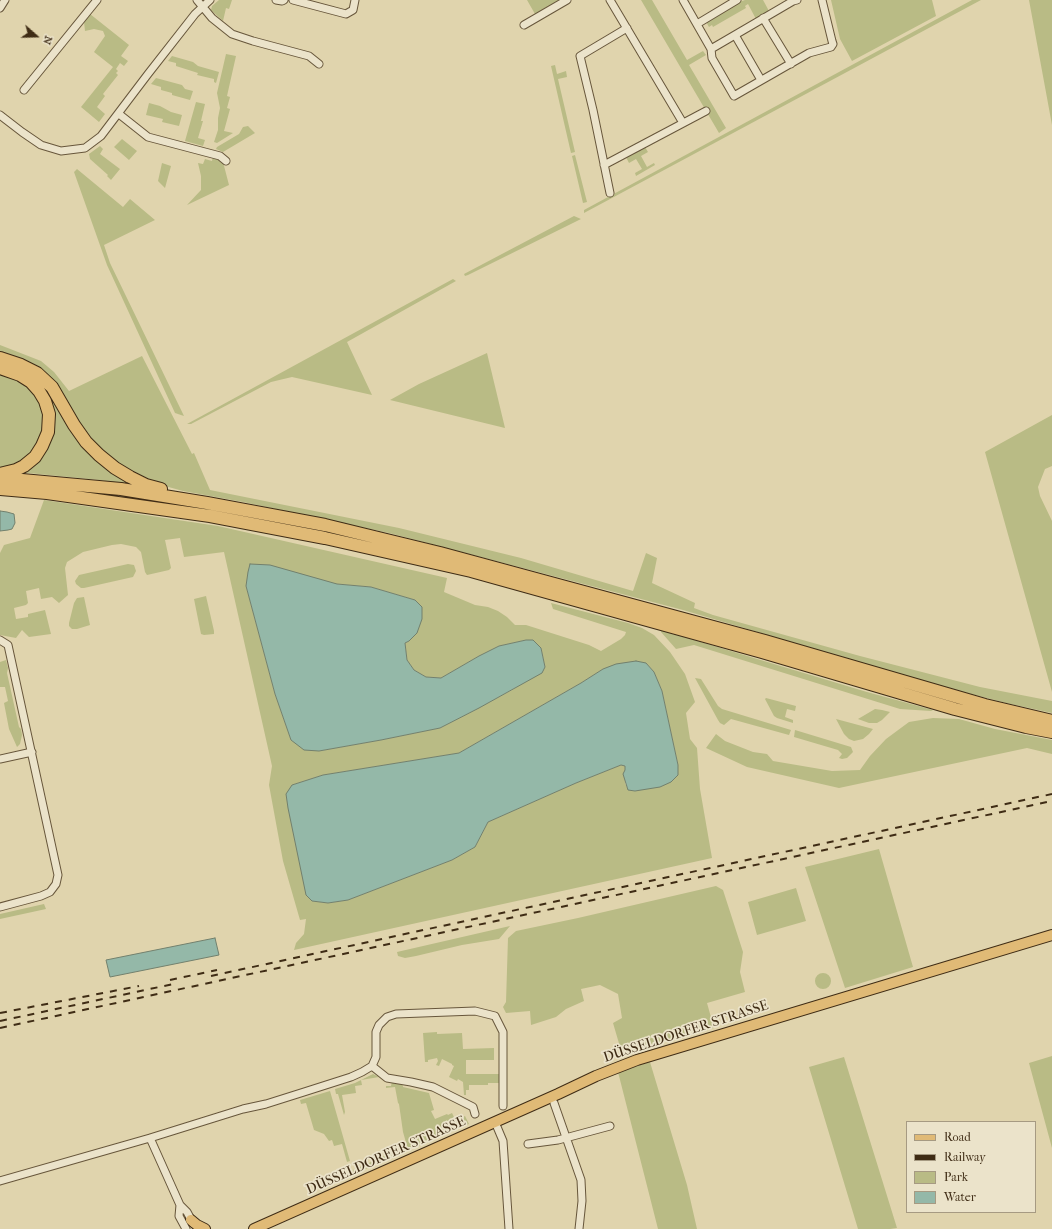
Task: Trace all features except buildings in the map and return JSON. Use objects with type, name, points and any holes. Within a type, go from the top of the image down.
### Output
[{"type":"highway","points":[[0,358],[21,365],[37,373],[52,388],[86,442],[115,468],[146,485],[207,503]]},
{"type":"highway","points":[[0,368],[20,375],[31,382],[42,396],[48,414],[48,432],[35,457],[24,466],[16,470],[0,474]]},
{"type":"highway","points":[[0,478],[121,489],[325,525],[440,553],[765,641],[985,705],[1052,720]]},
{"type":"highway","points":[[0,489],[54,494],[210,516],[325,538],[456,568],[597,606],[955,709],[1052,732]]},
{"type":"main road","name":"DÜSSELDORFER STRASSE","points":[[254,1229],[596,1076],[644,1057],[1052,935]]},
{"type":"main road","points":[[191,1226],[198,1225],[205,1229]]},
{"type":"street","points":[[0,8],[5,0]]},
{"type":"street","points":[[24,90],[97,0]]},
{"type":"street","points":[[196,0],[212,18],[232,34],[309,56],[319,64]]},
{"type":"street","points":[[0,115],[41,145],[61,151],[85,148],[101,137],[195,14],[210,0]]},
{"type":"street","points":[[276,0],[282,2],[284,0]]},
{"type":"street","points":[[292,0],[346,14],[352,10],[356,0]]},
{"type":"street","points":[[524,25],[567,0]]},
{"type":"street","points":[[610,0],[683,122]]},
{"type":"street","points":[[683,0],[711,49],[712,58],[734,96],[809,53],[832,46],[822,0]]},
{"type":"street","points":[[697,24],[737,0]]},
{"type":"street","points":[[711,49],[797,0]]},
{"type":"street","points":[[763,18],[791,64]]},
{"type":"street","points":[[610,193],[596,122],[580,56],[627,28]]},
{"type":"street","points":[[735,35],[761,80]]},
{"type":"street","points":[[604,165],[706,111]]},
{"type":"street","points":[[119,114],[148,137],[220,156],[226,161]]},
{"type":"street","points":[[0,640],[8,645],[58,874],[56,884],[50,892],[41,896],[0,907]]},
{"type":"street","points":[[0,759],[32,752]]},
{"type":"street","points":[[0,1180],[150,1138],[243,1109],[266,1104],[351,1077],[372,1066],[376,1057],[376,1032],[384,1019],[391,1015],[475,1011],[495,1016],[503,1032],[503,1106]]},
{"type":"street","points":[[372,1066],[387,1078],[433,1087],[472,1107],[475,1114]]},
{"type":"street","points":[[554,1103],[581,1180],[582,1201],[579,1229]]},
{"type":"street","points":[[495,1122],[503,1141],[509,1229]]},
{"type":"street","points":[[528,1144],[558,1140],[610,1126]]},
{"type":"street","points":[[150,1138],[180,1205],[187,1212],[191,1226]]},
{"type":"green space","points":[[219,0],[232,0],[229,9],[226,8],[223,21],[211,10],[212,6]]},
{"type":"green space","points":[[527,0],[559,0],[535,14]]},
{"type":"green space","points":[[641,0],[652,0],[687,60],[703,51],[706,55],[689,65],[726,128],[719,133]]},
{"type":"green space","points":[[740,0],[763,0],[769,11],[756,19],[748,4],[745,6],[746,8],[713,27],[712,25],[709,27],[705,20]]},
{"type":"green space","points":[[831,0],[932,0],[936,16],[852,61],[840,39]]},
{"type":"green space","points":[[972,0],[981,0],[584,213],[584,210]]},
{"type":"green space","points":[[1029,0],[1052,0],[1052,125]]},
{"type":"green space","points":[[90,14],[129,45],[121,56],[128,61],[124,66],[120,63],[116,69],[118,71],[116,73],[118,75],[103,94],[105,96],[97,107],[105,114],[99,122],[81,107],[113,67],[94,52],[105,36],[103,31],[94,29],[85,31],[84,22]]},
{"type":"green space","points":[[226,54],[236,56],[227,96],[230,97],[227,108],[230,109],[224,131],[233,133],[217,143],[214,142],[218,130],[220,108],[217,93]]},
{"type":"green space","points":[[172,56],[219,72],[216,83],[214,82],[214,79],[197,75],[198,73],[176,66],[176,63],[168,61]]},
{"type":"green space","points":[[555,65],[557,74],[566,71],[567,77],[558,79],[575,152],[571,153],[551,66]]},
{"type":"green space","points":[[156,78],[182,85],[185,89],[193,91],[190,100],[172,95],[172,93],[161,90],[161,87],[151,84]]},
{"type":"green space","points":[[196,102],[205,104],[201,121],[203,121],[198,138],[205,140],[203,146],[185,141]]},
{"type":"green space","points":[[149,103],[182,115],[179,126],[162,122],[163,119],[146,115]]},
{"type":"green space","points":[[248,126],[255,133],[223,152],[216,149],[239,134],[243,127]]},
{"type":"green space","points":[[122,139],[137,151],[129,160],[114,147]]},
{"type":"green space","points":[[100,146],[103,149],[100,154],[120,169],[111,180],[107,176],[108,175],[90,159],[89,154]]},
{"type":"green space","points":[[645,147],[648,152],[641,156],[647,167],[654,163],[655,165],[636,176],[635,173],[642,169],[636,159],[629,163],[626,157]]},
{"type":"green space","points":[[575,155],[587,202],[583,203],[572,156]]},
{"type":"green space","points":[[213,156],[223,162],[229,185],[187,205],[201,190],[201,176],[198,163],[203,164],[205,159],[212,161]]},
{"type":"green space","points":[[162,163],[171,166],[165,188],[158,181]]},
{"type":"green space","points":[[77,169],[123,207],[130,199],[155,220],[104,245],[110,263],[184,416],[175,413],[107,265],[74,172]]},
{"type":"green space","points":[[574,216],[581,219],[465,276],[464,274]]},
{"type":"green space","points":[[453,279],[456,281],[347,342],[372,395],[292,377],[271,382],[191,424],[187,424]]},
{"type":"green space","points":[[0,345],[41,361],[54,372],[69,391],[142,356],[192,454],[194,453],[210,490],[399,528],[521,558],[633,591],[646,553],[657,558],[652,583],[695,603],[694,608],[713,615],[860,656],[980,687],[1052,701],[1052,713],[944,687],[683,610],[389,533],[243,502],[183,491],[154,483],[118,463],[102,450],[21,359],[0,352]]},
{"type":"green space","points":[[487,353],[505,428],[390,400],[419,384]]},
{"type":"green space","points":[[0,364],[42,382],[77,435],[145,487],[99,480],[18,472],[39,458],[48,398]]},
{"type":"green space","points":[[0,372],[22,381],[31,387],[46,415],[39,447],[17,465],[0,469]]},
{"type":"green space","points":[[1052,415],[1052,466],[1045,469],[1038,487],[1040,496],[1052,521],[1052,692],[985,452]]},
{"type":"green space","points":[[44,500],[218,526],[447,578],[444,592],[475,605],[488,607],[498,611],[515,625],[526,625],[589,645],[601,651],[621,639],[626,632],[553,609],[551,603],[642,628],[654,635],[670,652],[685,674],[695,702],[686,713],[690,739],[697,748],[700,789],[712,858],[294,950],[296,943],[304,934],[306,919],[300,920],[283,861],[269,785],[272,766],[224,552],[184,557],[180,538],[165,540],[171,568],[169,570],[147,575],[141,552],[136,547],[121,544],[83,552],[67,562],[65,568],[68,595],[59,603],[52,597],[41,599],[39,588],[26,591],[28,603],[26,605],[14,608],[16,619],[28,617],[28,614],[45,610],[51,634],[29,637],[22,630],[16,638],[0,635],[0,553],[4,545],[30,538]],"holes":[[[337,584],[371,587],[415,600],[409,641],[405,643],[407,660],[414,670],[426,677],[441,678],[499,646],[526,640],[541,648],[545,667],[512,690],[440,728],[319,751],[291,740],[275,694],[246,586]],[[646,663],[654,672],[662,691],[678,765],[678,775],[635,791],[628,789],[625,783],[625,766],[621,765],[488,822],[475,847],[452,860],[348,900],[328,903],[312,901],[292,785],[323,775],[459,753],[603,669]]]},
{"type":"green space","points":[[128,564],[134,565],[136,571],[133,577],[84,588],[81,588],[76,584],[75,581],[79,575]]},
{"type":"green space","points":[[206,596],[214,634],[204,635],[201,634],[194,599]]},
{"type":"green space","points":[[84,597],[90,625],[72,629],[69,626],[69,623],[74,603],[77,598]]},
{"type":"green space","points":[[661,630],[867,692],[933,710],[900,709],[694,645],[676,649],[661,632]]},
{"type":"green space","points":[[6,660],[8,668],[7,673],[22,735],[20,744],[17,747],[9,729],[4,703],[8,701],[5,687],[0,687],[0,662]]},
{"type":"green space","points":[[695,678],[701,679],[718,706],[722,709],[791,730],[789,735],[731,719],[724,725],[720,723]]},
{"type":"green space","points":[[765,699],[796,706],[795,711],[787,709],[785,717],[793,720],[793,723],[774,716]]},
{"type":"green space","points":[[875,709],[890,712],[877,723],[869,723],[858,719]]},
{"type":"green space","points":[[933,718],[959,719],[995,729],[1052,740],[1052,754],[1027,748],[839,788],[747,767],[706,748],[716,734],[725,741],[753,752],[767,754],[773,761],[832,771],[860,770],[870,756],[886,739],[909,722]]},
{"type":"green space","points":[[836,719],[873,729],[863,739],[854,741],[849,739],[844,734]]},
{"type":"green space","points":[[795,730],[851,747],[853,752],[847,758],[839,758],[842,754],[838,750],[794,737]]},
{"type":"green space","points":[[879,849],[913,967],[845,988],[805,867]]},
{"type":"green space","points":[[716,886],[723,890],[743,952],[740,972],[745,992],[707,1003],[714,1028],[640,1048],[623,1057],[613,1023],[622,1018],[618,994],[600,985],[581,989],[584,1001],[566,1009],[556,1017],[531,1025],[530,1011],[506,1013],[503,1007],[506,1002],[508,938],[516,931]]},
{"type":"green space","points":[[796,888],[806,921],[757,935],[748,902]]},
{"type":"green space","points":[[44,904],[46,909],[0,919],[0,914]]},
{"type":"green space","points":[[510,926],[499,939],[462,945],[405,958],[398,956],[397,952]]},
{"type":"green space","points":[[823,973],[829,975],[831,981],[829,987],[823,989],[817,987],[815,981],[817,975]]},
{"type":"green space","points":[[437,1032],[437,1034],[462,1033],[463,1049],[494,1048],[494,1060],[466,1060],[466,1074],[500,1074],[500,1083],[488,1083],[488,1085],[469,1085],[469,1090],[466,1090],[466,1095],[464,1095],[463,1082],[449,1077],[454,1066],[452,1064],[442,1059],[439,1066],[436,1065],[438,1061],[437,1058],[425,1062],[423,1033]]},
{"type":"green space","points":[[1052,1056],[1052,1148],[1029,1063]]},
{"type":"green space","points":[[844,1057],[897,1228],[858,1229],[809,1067]]},
{"type":"green space","points":[[650,1062],[687,1185],[697,1229],[658,1229],[618,1072]]},
{"type":"green space","points":[[373,1074],[379,1077],[361,1080]]},
{"type":"green space","points":[[361,1080],[362,1085],[355,1086],[356,1093],[342,1095],[345,1112],[344,1115],[335,1089]]},
{"type":"green space","points":[[392,1081],[402,1082],[403,1087],[429,1093],[434,1110],[431,1111],[435,1119],[452,1113],[456,1121],[465,1116],[469,1124],[354,1174],[353,1170],[407,1146],[395,1087],[386,1088],[386,1086],[391,1086]]},
{"type":"green space","points":[[330,1091],[350,1161],[347,1162],[342,1144],[334,1146],[332,1140],[329,1141],[324,1134],[314,1130],[306,1103],[301,1104],[300,1100]]},
{"type":"water","points":[[0,511],[14,514],[15,523],[12,529],[0,531]]},
{"type":"water","points":[[250,564],[270,565],[337,584],[371,587],[415,600],[422,607],[422,619],[417,633],[405,643],[407,660],[414,670],[426,677],[441,678],[499,646],[526,640],[533,640],[541,648],[545,667],[542,673],[440,728],[319,751],[304,750],[291,740],[275,694],[246,586]]},
{"type":"water","points":[[636,661],[646,663],[654,672],[662,691],[678,765],[678,775],[671,782],[660,787],[635,791],[628,790],[623,774],[625,766],[621,765],[488,822],[475,847],[452,860],[348,900],[328,903],[312,901],[306,895],[286,794],[292,785],[323,775],[459,753],[603,669],[616,664]]},
{"type":"water","points":[[215,938],[219,955],[110,977],[106,960]]},
{"type":"railway","points":[[211,976],[1052,794]]},
{"type":"railway","points":[[0,1028],[1052,801]]},
{"type":"railway","points":[[170,980],[217,970]]},
{"type":"railway","points":[[0,1021],[178,983]]},
{"type":"railway","points":[[0,1013],[139,986]]}]
